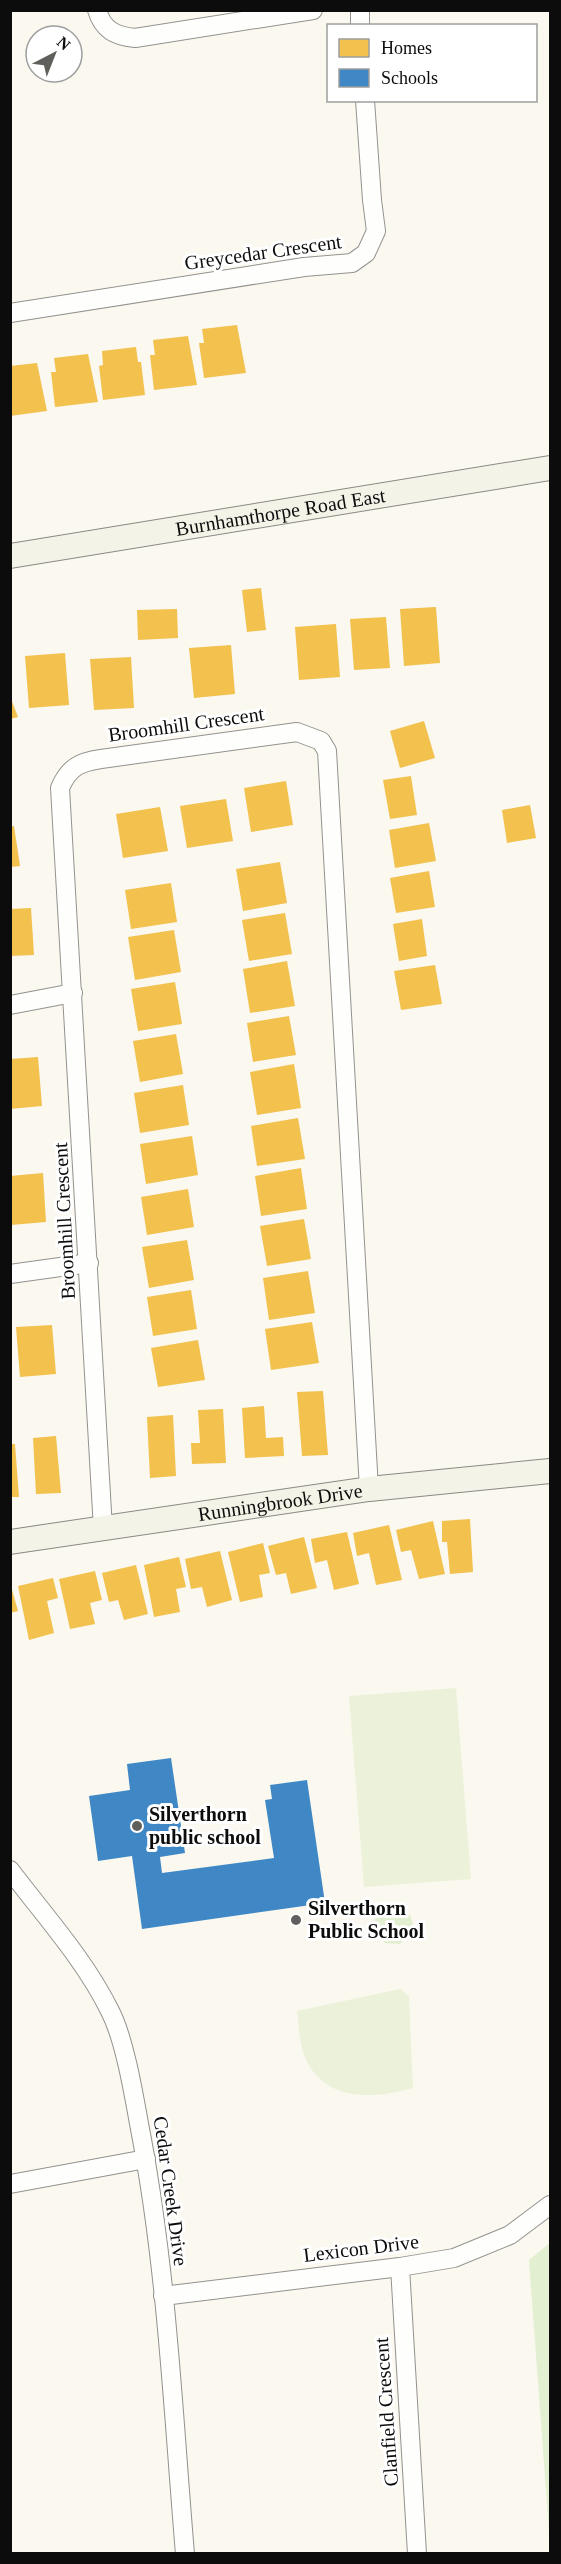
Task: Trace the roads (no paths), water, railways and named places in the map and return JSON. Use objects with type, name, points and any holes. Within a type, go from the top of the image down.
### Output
[{"type":"street","points":[[97,10],[101,23],[116,36],[135,38],[313,10]]},
{"type":"street","name":"Greycedar Crescent","points":[[10,314],[304,267],[352,263],[366,253],[376,231],[365,102]]},
{"type":"street","name":"Burnhamthorpe Road East","points":[[10,556],[550,468]]},
{"type":"street","name":"Broomhill Crescent","points":[[103,1529],[60,789],[71,769],[82,762],[92,760],[297,732],[321,741],[327,751],[369,1489]]},
{"type":"street","points":[[10,1005],[73,993]]},
{"type":"street","points":[[10,1274],[89,1263]]},
{"type":"street","name":"Runningbrook Drive","points":[[10,1542],[369,1489],[550,1471]]},
{"type":"street","name":"Cedar Creek Drive","points":[[10,1870],[67,1946],[111,2013],[132,2083],[146,2160],[163,2296],[185,2553]]},
{"type":"street","points":[[10,2184],[146,2160]]},
{"type":"street","name":"Lexicon Drive","points":[[163,2296],[400,2267],[454,2258],[510,2235],[550,2205]]},
{"type":"street","name":"Clanfield Crescent","points":[[400,2267],[417,2553]]},
{"type":"place","name":"Silverthorn public school","points":[[137,1826]]},
{"type":"place","name":"Silverthorn Public School","points":[[296,1920]]}]
